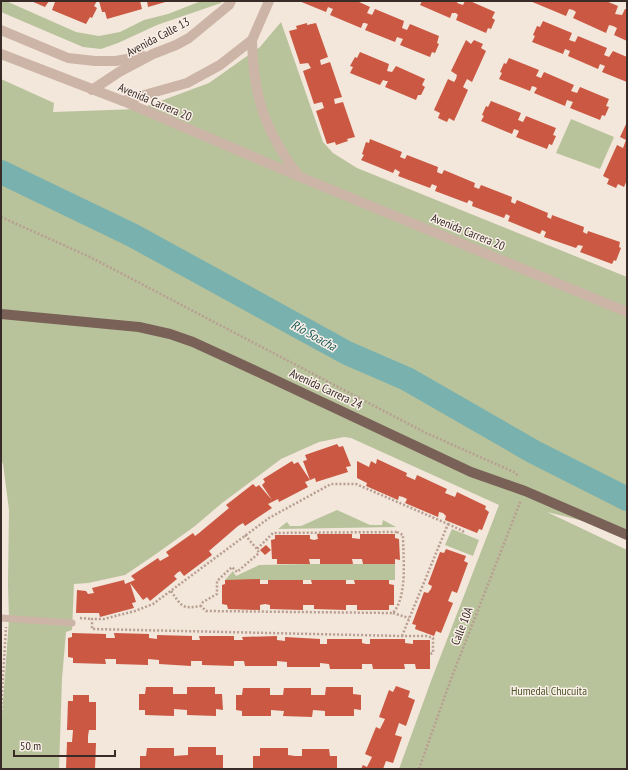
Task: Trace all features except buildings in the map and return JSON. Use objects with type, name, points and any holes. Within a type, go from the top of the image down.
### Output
[{"type":"main road","name":"Avenida Carrera 24","points":[[1,314],[139,327],[170,334],[192,342],[256,371],[471,472],[524,491],[627,535]]},
{"type":"street","name":"Avenida Calle 13","points":[[92,90],[119,72],[153,54],[190,38],[229,5],[231,1]]},
{"type":"street","points":[[269,1],[252,40],[252,65],[262,112],[272,135],[298,176]]},
{"type":"street","points":[[1,30],[68,58],[95,61],[116,61],[153,54]]},
{"type":"street","points":[[123,101],[187,83],[220,65],[252,40]]},
{"type":"street","name":"Avenida Carrera 20","points":[[1,54],[123,101],[298,176],[627,312]]},
{"type":"lane","points":[[4,618],[73,620]]},
{"type":"path","points":[[1,217],[90,257],[424,432],[516,473],[524,491]]},
{"type":"path","points":[[73,620],[104,619],[143,609],[153,604],[269,518],[292,504],[331,484],[356,484],[463,530],[463,533]]},
{"type":"path","name":"Calle 10A","points":[[419,769],[451,679],[524,491]]},
{"type":"path","points":[[402,636],[448,524]]},
{"type":"path","points":[[257,549],[273,532],[397,532],[403,535],[403,588],[397,608],[393,613]]},
{"type":"path","points":[[202,606],[203,602],[216,594],[217,581],[232,566],[237,572],[260,553],[245,535]]},
{"type":"path","points":[[171,591],[180,604],[187,608],[202,606]]},
{"type":"path","points":[[202,606],[206,611],[393,613],[409,618]]},
{"type":"path","points":[[1,712],[4,618]]},
{"type":"path","points":[[92,619],[92,629],[428,636],[433,638],[433,653],[430,654]]},
{"type":"green space","points":[[1,1],[6,1],[76,32],[99,36],[120,32],[144,20],[168,14],[201,1],[222,1],[221,3],[157,25],[101,49],[83,47],[1,12]]},
{"type":"green space","name":"Humedal Chucuita","points":[[281,22],[323,142],[333,153],[357,168],[627,277],[627,532],[547,512],[627,550],[627,769],[399,769],[431,681],[499,505],[351,438],[344,437],[319,442],[281,459],[222,503],[195,526],[125,575],[88,583],[74,584],[72,630],[66,632],[62,679],[59,769],[1,769],[1,729],[9,619],[9,510],[3,464],[1,460],[1,79],[54,103],[53,112],[139,109],[209,83],[260,47]]},
{"type":"green space","points":[[571,119],[614,137],[600,169],[556,153]]},
{"type":"green space","points":[[337,510],[370,525],[382,525],[383,520],[396,527],[278,529],[287,522],[290,526],[301,526]]},
{"type":"green space","points":[[452,529],[479,540],[473,556],[445,545]]},
{"type":"green space","points":[[395,564],[395,580],[225,580],[233,571],[236,576],[259,565]]},
{"type":"waterway","name":"Río Soacha","points":[[1,172],[132,235],[347,353],[407,379],[534,452],[627,499]]}]
